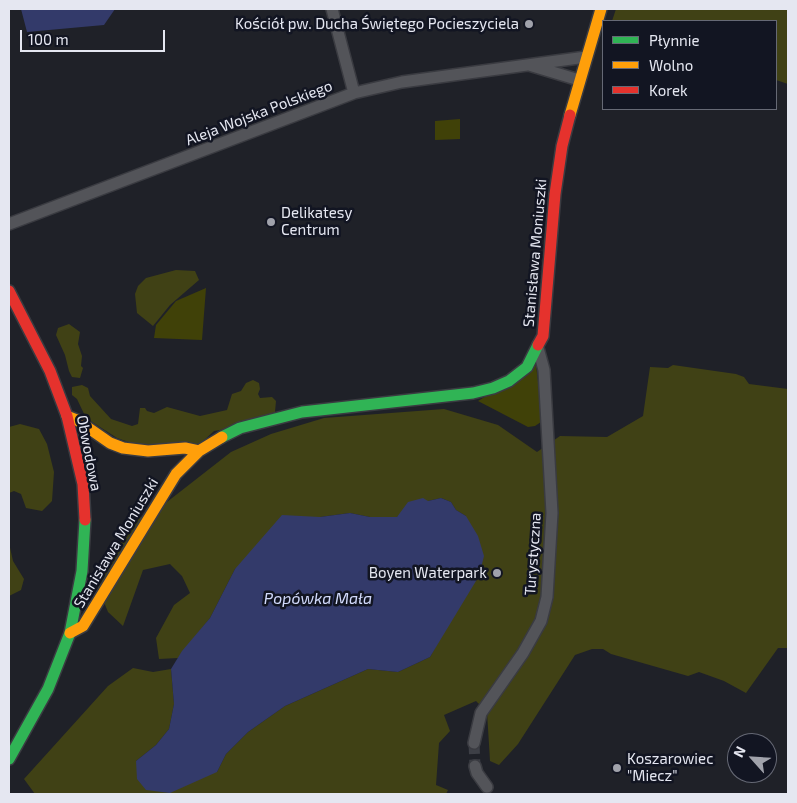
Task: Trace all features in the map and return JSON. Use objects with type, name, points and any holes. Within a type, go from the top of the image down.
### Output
[{"type":"street","points":[[332,9],[354,93]]},
{"type":"street","name":"Stanisława Moniuszki","points":[[9,759],[48,689],[70,633],[83,626],[163,492],[176,474],[199,451],[240,428],[294,414],[493,388],[520,374],[527,367],[543,336],[558,168],[579,80],[601,9]]},
{"type":"street","name":"Aleja Wojska Polskiego","points":[[9,224],[354,93],[402,82],[586,57]]},
{"type":"street","name":"Aleja Wojska Polskiego","points":[[529,65],[579,80]]},
{"type":"street","name":"Obwodowa","points":[[9,291],[50,371],[67,416],[83,484],[85,523],[82,571],[70,633]]},
{"type":"street","name":"Turystyczna","points":[[474,743],[481,713],[523,653],[541,621],[547,597],[552,513],[544,370],[538,348]]},
{"type":"street","points":[[67,416],[77,420],[103,439],[123,448],[148,451],[185,448],[199,451]]},
{"type":"street","points":[[475,766],[477,773],[487,787]]},
{"type":"shaded area","points":[[616,9],[788,9],[788,84],[777,80],[777,20],[612,20]]},
{"type":"shaded area","points":[[460,119],[460,139],[435,140],[435,121]]},
{"type":"shaded area","points":[[176,270],[195,271],[199,280],[170,305],[153,326],[137,313],[135,294],[138,286],[146,278]]},
{"type":"shaded area","points":[[206,288],[202,340],[154,338],[156,325],[176,301]]},
{"type":"shaded area","points":[[69,324],[80,332],[78,344],[82,356],[81,366],[83,368],[80,378],[72,377],[56,335],[58,328]]},
{"type":"shaded area","points":[[536,365],[542,415],[541,422],[535,426],[528,427],[478,401]]},
{"type":"shaded area","points":[[673,365],[736,374],[744,377],[749,384],[788,389],[788,648],[778,648],[746,693],[724,681],[699,672],[688,676],[611,654],[603,649],[592,649],[575,655],[518,744],[499,765],[490,761],[487,712],[476,701],[444,715],[450,731],[439,743],[436,785],[448,790],[446,794],[35,794],[24,779],[108,686],[133,668],[153,672],[171,669],[174,704],[169,729],[156,745],[136,761],[217,772],[226,754],[248,732],[285,706],[368,669],[398,672],[430,657],[452,617],[466,516],[456,510],[451,502],[441,498],[428,501],[397,517],[370,517],[350,513],[320,517],[235,569],[210,618],[178,658],[159,659],[156,638],[174,605],[190,593],[182,576],[170,564],[143,570],[123,626],[108,612],[95,580],[135,520],[158,509],[231,452],[271,434],[324,418],[444,409],[498,425],[537,452],[560,436],[607,437],[643,416],[650,367],[668,368]]},
{"type":"shaded area","points":[[253,380],[259,383],[260,389],[258,394],[260,398],[272,397],[276,401],[275,412],[233,428],[214,431],[200,444],[137,445],[117,438],[86,418],[77,399],[72,395],[72,387],[82,385],[88,388],[90,396],[111,419],[132,426],[138,424],[140,408],[145,408],[147,411],[154,413],[167,407],[200,416],[227,410],[232,394],[241,391],[246,383]]},
{"type":"shaded area","points":[[20,424],[39,429],[47,444],[54,472],[52,501],[42,511],[26,508],[21,494],[14,491],[9,493],[9,427]]},
{"type":"shaded area","points":[[9,543],[13,561],[24,579],[21,590],[9,596]]},
{"type":"water","points":[[21,9],[115,9],[104,25],[27,32]]},
{"type":"water","name":"Popówka Mała","points":[[423,498],[428,501],[441,498],[451,502],[456,510],[466,516],[478,536],[484,556],[479,576],[430,657],[398,672],[368,669],[285,706],[248,732],[226,754],[217,772],[170,793],[146,790],[137,779],[136,761],[156,745],[169,729],[174,704],[171,669],[182,651],[210,618],[235,569],[282,515],[320,517],[350,513],[370,517],[397,517],[408,502]]},
{"type":"tunnel","points":[[474,743],[475,766]]},
{"type":"traffic: fast","points":[[222,437],[240,428],[302,412],[473,393],[493,388],[509,381],[527,367],[538,345]]},
{"type":"traffic: fast","points":[[9,759],[48,689],[70,633],[82,571],[85,520]]},
{"type":"traffic: slow","points":[[570,115],[601,9]]},
{"type":"traffic: slow","points":[[67,416],[77,420],[110,443],[123,448],[148,451],[185,448],[199,451]]},
{"type":"traffic: slow","points":[[70,633],[83,626],[176,474],[199,451],[222,437]]},
{"type":"traffic: jam","points":[[538,345],[543,336],[555,194],[562,146],[570,115]]},
{"type":"traffic: jam","points":[[9,291],[50,371],[67,416],[83,484],[85,520]]},
{"type":"place","name":"Kościół pw. Ducha Świętego Pocieszyciela","points":[[529,24]]},
{"type":"place","name":"Delikatesy Centrum","points":[[271,222]]},
{"type":"place","name":"Boyen Waterpark","points":[[497,573]]},
{"type":"place","name":"Koszarowiec \"Miecz\"","points":[[617,768]]}]
